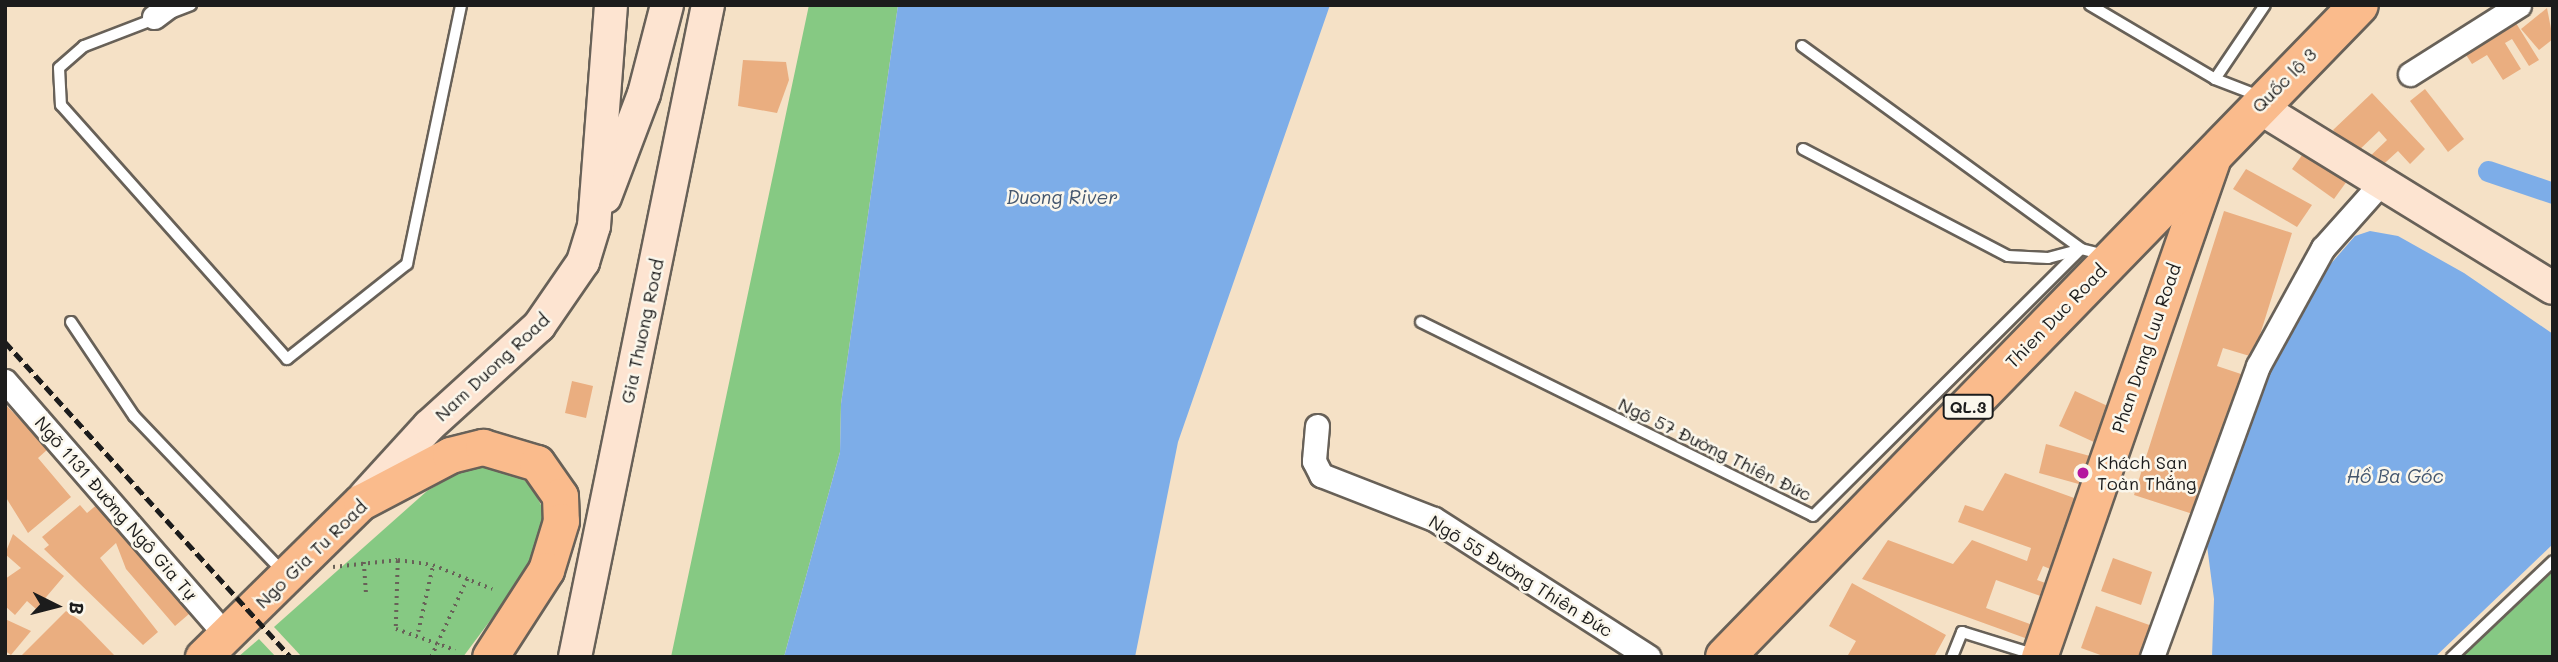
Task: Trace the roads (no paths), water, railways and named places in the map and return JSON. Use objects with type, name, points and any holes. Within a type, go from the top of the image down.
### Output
[{"type":"highway","name":"Quốc lộ 3","points":[[2213,158],[2261,102],[2359,5]]},
{"type":"highway","name":"Thien Duc Road","points":[[1725,657],[2097,253],[2213,158]]},
{"type":"main road","name":"Phan Dang Luu Road","points":[[2039,656],[2213,158]]},
{"type":"main road","name":"Ngo Gia Tu Road","points":[[215,646],[288,577],[361,502],[450,455],[483,447],[537,463],[551,477],[561,521],[546,570],[490,657]]},
{"type":"street","name":"Nam Duong Road","points":[[361,502],[426,430],[547,317],[583,262],[594,226],[611,5]]},
{"type":"street","points":[[594,226],[644,94],[667,5]]},
{"type":"street","name":"Gia Thuong Road","points":[[575,657],[708,5]]},
{"type":"street","points":[[2410,74],[2519,5]]},
{"type":"street","points":[[2261,102],[2381,183],[2553,288]]},
{"type":"street","points":[[2152,657],[2258,366],[2323,248],[2381,183]]},
{"type":"street","name":"Ngõ 1131 Đường Ngô Gia Tự","points":[[5,380],[215,646]]},
{"type":"street","name":"Ngõ 55 Đường Thiên Đức","points":[[1317,426],[1314,461],[1321,475],[1434,519],[1649,657]]},
{"type":"lane","points":[[191,5],[162,11],[84,46],[59,68],[61,105],[287,359],[407,264],[461,5]]},
{"type":"lane","points":[[2090,5],[2215,79],[2261,102]]},
{"type":"lane","points":[[2215,79],[2265,5]]},
{"type":"lane","points":[[1802,46],[2097,253]]},
{"type":"lane","points":[[1803,149],[2008,256],[2048,258],[2097,253]]},
{"type":"lane","name":"Ngõ 57 Đường Thiên Đức","points":[[1421,323],[1813,516],[2097,253]]},
{"type":"lane","points":[[71,322],[134,416],[288,577]]},
{"type":"lane","points":[[2452,657],[2553,561]]},
{"type":"lane","points":[[1952,657],[1962,632],[2039,656]]},
{"type":"water","name":"Duong River","points":[[898,5],[1330,5],[1178,442],[1135,657],[784,657],[840,452],[841,404]]},
{"type":"water","name":"Hồ Ba Góc","points":[[2370,231],[2398,236],[2464,273],[2553,334],[2553,544],[2435,657],[2212,657],[2214,599],[2206,538],[2261,383],[2328,267],[2355,236]]},
{"type":"waterway","points":[[2488,171],[2553,193]]},
{"type":"railway","points":[[5,342],[291,657]]},
{"type":"place","name":"Khách Sạn Toàn Thắng","points":[[2083,473]]}]
